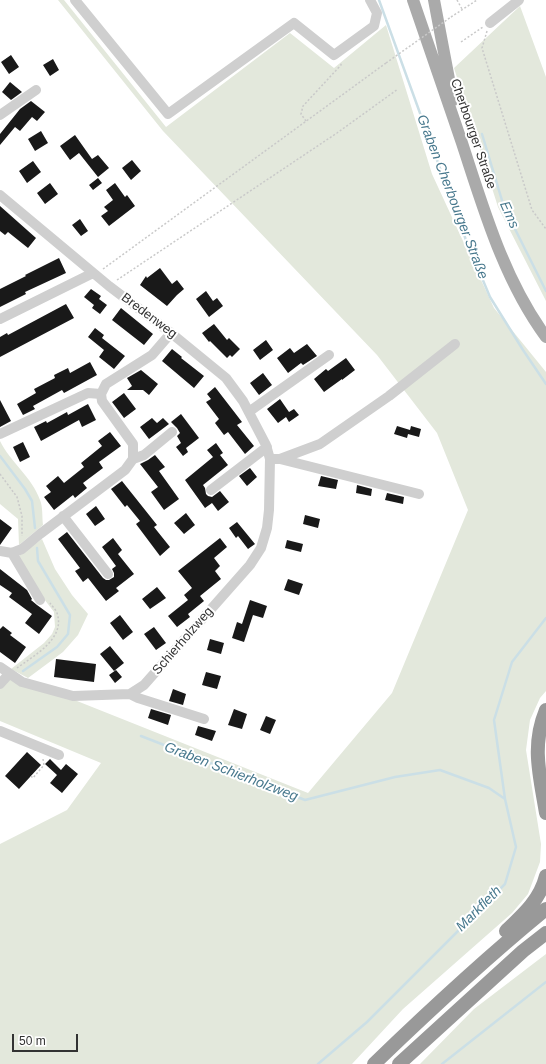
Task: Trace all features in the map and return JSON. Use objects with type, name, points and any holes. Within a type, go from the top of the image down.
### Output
[{"type":"highway","points":[[546,710],[538,734],[537,749],[546,813]]},
{"type":"highway","points":[[435,1005],[440,992],[530,908],[540,892],[546,876]]},
{"type":"highway","points":[[374,1064],[435,1005],[510,938],[546,909]]},
{"type":"highway","points":[[399,1064],[546,933]]},
{"type":"main road","name":"Cherbourger Straße","points":[[413,0],[491,230],[507,271],[522,301],[546,337]]},
{"type":"main road","points":[[434,0],[459,134]]},
{"type":"street","points":[[75,0],[168,114],[294,23],[334,55],[374,26],[377,13],[370,0]]},
{"type":"street","points":[[490,23],[519,0]]},
{"type":"street","points":[[0,114],[36,90]]},
{"type":"street","name":"Bredenweg","points":[[0,195],[109,286],[171,333],[226,378],[250,412],[267,447],[275,459]]},
{"type":"street","points":[[0,319],[93,273]]},
{"type":"street","points":[[133,459],[133,444],[102,401],[101,394],[106,384],[152,355],[171,333]]},
{"type":"street","points":[[275,459],[320,444],[389,396],[455,344]]},
{"type":"street","points":[[250,412],[329,355]]},
{"type":"street","points":[[0,434],[88,393],[101,394]]},
{"type":"street","points":[[0,551],[12,553],[22,549],[63,516],[125,470],[133,459],[144,455],[172,432]]},
{"type":"street","points":[[211,490],[267,447]]},
{"type":"street","points":[[275,459],[419,494]]},
{"type":"street","name":"Schierholzweg","points":[[130,694],[144,685],[254,560],[261,548],[267,528],[275,459]]},
{"type":"street","points":[[63,516],[108,574]]},
{"type":"street","points":[[12,553],[40,600]]},
{"type":"street","points":[[0,668],[22,682],[74,696],[130,694],[138,698],[204,719]]},
{"type":"street","points":[[0,684],[9,674]]},
{"type":"street","points":[[0,731],[59,755]]},
{"type":"path","points":[[457,0],[462,10]]},
{"type":"path","points":[[93,273],[101,271],[306,121],[477,0]]},
{"type":"path","points":[[461,42],[490,23]]},
{"type":"path","points":[[490,23],[482,48],[532,210],[546,229]]},
{"type":"path","points":[[306,121],[301,114],[303,106],[341,65],[340,50]]},
{"type":"path","points":[[109,286],[338,133],[398,89]]},
{"type":"path","points":[[31,776],[33,778],[44,765],[41,748]]},
{"type":"shaded area","points":[[58,0],[64,0],[166,127],[290,33],[334,68],[386,25],[432,174],[494,308],[546,372],[546,691],[540,698],[530,720],[526,750],[541,844],[540,862],[528,894],[512,913],[403,1009],[352,1064],[0,1064],[0,844],[67,810],[101,763],[0,721],[0,689],[10,677],[72,699],[308,793],[392,693],[468,510],[437,433],[377,355],[163,131]]},
{"type":"shaded area","points":[[520,6],[546,77],[546,301],[498,207],[454,68]]},
{"type":"shaded area","points":[[0,441],[9,456],[32,484],[42,506],[43,525],[19,545],[18,519],[0,504]]},
{"type":"shaded area","points":[[42,539],[55,569],[72,595],[88,614],[78,635],[63,652],[28,678],[11,669],[44,643],[52,634],[55,627],[54,612],[41,595],[19,556]]},
{"type":"shaded area","points":[[546,954],[546,1064],[420,1064],[474,1009]]},
{"type":"building","points":[[11,55],[19,67],[9,74],[1,62]]},
{"type":"building","points":[[53,59],[59,70],[50,76],[43,65]]},
{"type":"building","points":[[10,82],[22,92],[11,100],[2,92]]},
{"type":"building","points":[[31,101],[45,112],[37,121],[32,117],[20,131],[15,127],[0,145],[0,134],[20,109]]},
{"type":"building","points":[[41,131],[48,143],[35,151],[28,139]]},
{"type":"building","points":[[75,135],[92,159],[98,155],[109,168],[98,177],[79,153],[70,160],[60,146]]},
{"type":"building","points":[[132,160],[141,171],[131,180],[122,168]]},
{"type":"building","points":[[33,161],[41,172],[27,183],[19,171]]},
{"type":"building","points":[[98,178],[102,183],[93,190],[89,185]]},
{"type":"building","points":[[50,183],[58,194],[45,204],[37,193]]},
{"type":"building","points":[[115,183],[125,197],[127,195],[135,206],[109,226],[101,216],[108,211],[104,207],[113,200],[106,190]]},
{"type":"building","points":[[0,206],[36,238],[28,248],[8,232],[5,235],[0,231]]},
{"type":"building","points":[[80,219],[88,231],[81,236],[72,225]]},
{"type":"building","points":[[59,258],[66,273],[25,292],[26,294],[0,307],[0,289]]},
{"type":"building","points":[[160,268],[172,284],[177,280],[184,289],[167,306],[140,285],[146,276],[147,278]]},
{"type":"building","points":[[91,289],[101,296],[99,299],[107,305],[100,314],[92,308],[94,305],[84,297]]},
{"type":"building","points":[[206,291],[213,301],[217,298],[223,306],[209,317],[196,299]]},
{"type":"building","points":[[66,304],[74,318],[0,357],[0,337],[7,333],[8,335]]},
{"type":"building","points":[[121,308],[153,334],[144,345],[112,320]]},
{"type":"building","points":[[214,324],[227,340],[229,338],[240,349],[232,357],[230,355],[227,358],[210,341],[209,342],[202,333]]},
{"type":"building","points":[[95,328],[104,335],[102,338],[125,356],[114,369],[99,357],[104,350],[88,337]]},
{"type":"building","points":[[266,340],[273,350],[260,360],[253,350]]},
{"type":"building","points":[[307,344],[317,356],[303,365],[301,363],[288,373],[277,358],[290,348],[294,353]]},
{"type":"building","points":[[172,349],[204,376],[194,388],[162,361]]},
{"type":"building","points":[[346,358],[355,370],[324,392],[314,379],[326,369],[328,371]]},
{"type":"building","points":[[90,362],[97,375],[64,393],[62,390],[33,406],[35,409],[23,415],[17,404],[36,393],[34,389],[55,378],[54,375],[68,368],[70,373]]},
{"type":"building","points":[[141,370],[158,384],[149,395],[143,390],[127,390],[132,386],[127,378]]},
{"type":"building","points":[[263,373],[272,385],[259,395],[250,383]]},
{"type":"building","points":[[215,387],[242,422],[237,425],[254,446],[245,454],[228,432],[224,435],[215,423],[219,419],[206,402],[211,399],[207,394]]},
{"type":"building","points":[[124,393],[136,409],[124,418],[112,402]]},
{"type":"building","points":[[280,399],[289,412],[294,409],[299,415],[289,422],[286,417],[278,423],[267,409]]},
{"type":"building","points":[[0,400],[11,421],[0,427]]},
{"type":"building","points":[[88,404],[96,420],[82,427],[79,420],[41,441],[34,427],[46,421],[47,423],[67,412],[68,415]]},
{"type":"building","points":[[181,414],[199,438],[186,448],[188,452],[183,456],[176,447],[181,443],[177,436],[180,433],[171,422]]},
{"type":"building","points":[[152,418],[157,423],[163,418],[169,424],[149,439],[140,427]]},
{"type":"building","points":[[397,426],[410,430],[411,426],[421,429],[419,437],[408,434],[407,438],[394,434]]},
{"type":"building","points":[[110,432],[121,446],[99,462],[103,468],[83,483],[87,488],[75,498],[73,495],[54,510],[44,497],[51,492],[46,486],[58,476],[64,483],[84,467],[81,463],[102,446],[98,441]]},
{"type":"building","points":[[23,442],[30,457],[20,462],[13,447]]},
{"type":"building","points":[[216,443],[223,453],[220,455],[228,465],[203,485],[208,496],[212,497],[220,491],[229,502],[218,511],[212,503],[205,508],[185,480],[213,457],[207,450]]},
{"type":"building","points":[[155,455],[165,467],[159,471],[179,499],[164,510],[151,492],[158,487],[140,464]]},
{"type":"building","points":[[250,468],[257,477],[247,486],[239,476]]},
{"type":"building","points":[[321,476],[338,480],[336,489],[318,486]]},
{"type":"building","points":[[122,481],[157,525],[154,527],[170,547],[160,556],[136,524],[140,521],[127,505],[125,507],[111,489]]},
{"type":"building","points":[[357,485],[372,489],[371,496],[356,493]]},
{"type":"building","points":[[387,493],[404,497],[403,504],[385,500]]},
{"type":"building","points":[[96,506],[105,519],[95,526],[86,514]]},
{"type":"building","points":[[186,513],[195,525],[184,534],[174,523]]},
{"type":"building","points":[[305,515],[320,519],[318,528],[303,524]]},
{"type":"building","points":[[0,519],[12,528],[0,545]]},
{"type":"building","points":[[237,522],[255,544],[248,549],[238,536],[236,538],[229,528]]},
{"type":"building","points":[[67,532],[106,580],[114,577],[112,569],[116,566],[102,547],[113,538],[122,550],[118,554],[134,574],[116,588],[119,591],[106,601],[88,578],[83,582],[75,571],[80,568],[58,539]]},
{"type":"building","points":[[220,538],[227,547],[214,558],[220,566],[215,571],[221,579],[200,596],[204,601],[188,614],[190,617],[177,627],[168,616],[188,600],[184,595],[192,588],[178,571]]},
{"type":"building","points":[[287,540],[303,544],[301,552],[285,548]]},
{"type":"building","points":[[0,569],[27,590],[32,599],[31,600],[52,616],[39,634],[25,623],[32,614],[9,597],[12,593],[0,585]]},
{"type":"building","points":[[288,579],[303,584],[299,595],[284,590]]},
{"type":"building","points":[[157,587],[166,598],[150,609],[142,599]]},
{"type":"building","points":[[250,600],[267,606],[263,618],[253,615],[244,642],[232,638],[237,622],[242,624]]},
{"type":"building","points":[[120,615],[133,632],[123,640],[110,623]]},
{"type":"building","points":[[3,626],[12,633],[10,635],[26,647],[15,663],[0,652],[0,629]]},
{"type":"building","points":[[154,627],[166,643],[156,650],[144,634]]},
{"type":"building","points":[[210,639],[224,643],[221,654],[207,650]]},
{"type":"building","points":[[110,646],[124,663],[114,671],[100,654]]},
{"type":"building","points":[[56,659],[96,664],[94,682],[54,677]]},
{"type":"building","points":[[116,670],[122,677],[115,683],[109,675]]},
{"type":"building","points":[[206,672],[221,676],[217,689],[202,685]]},
{"type":"building","points":[[173,689],[186,694],[183,705],[169,701]]},
{"type":"building","points":[[151,709],[171,715],[168,725],[148,718]]},
{"type":"building","points":[[234,709],[247,714],[242,729],[228,725]]},
{"type":"building","points":[[266,716],[276,720],[270,734],[260,730]]},
{"type":"building","points":[[198,726],[216,731],[212,741],[195,735]]},
{"type":"building","points":[[27,752],[41,765],[19,789],[5,776]]},
{"type":"building","points":[[50,759],[61,770],[66,764],[78,774],[62,793],[50,783],[57,775],[45,764]]},
{"type":"waterway","name":"Graben Cherbourger Straße","points":[[379,0],[466,240],[490,297],[546,384]]},
{"type":"waterway","name":"Ems","points":[[482,134],[504,207],[546,291]]},
{"type":"waterway","name":"Graben Schierholzweg","points":[[0,456],[25,489],[32,501],[35,528]]},
{"type":"waterway","name":"Graben Schierholzweg","points":[[23,671],[57,647],[68,634],[70,615],[38,561],[37,548]]},
{"type":"waterway","name":"Markfleth","points":[[318,1064],[367,1022],[505,884],[516,847],[505,799],[494,720],[512,662],[546,618]]},
{"type":"waterway","name":"Graben Schierholzweg","points":[[141,736],[305,800],[395,777],[440,770],[489,788],[505,799]]},
{"type":"waterway","points":[[442,1064],[546,982]]}]
